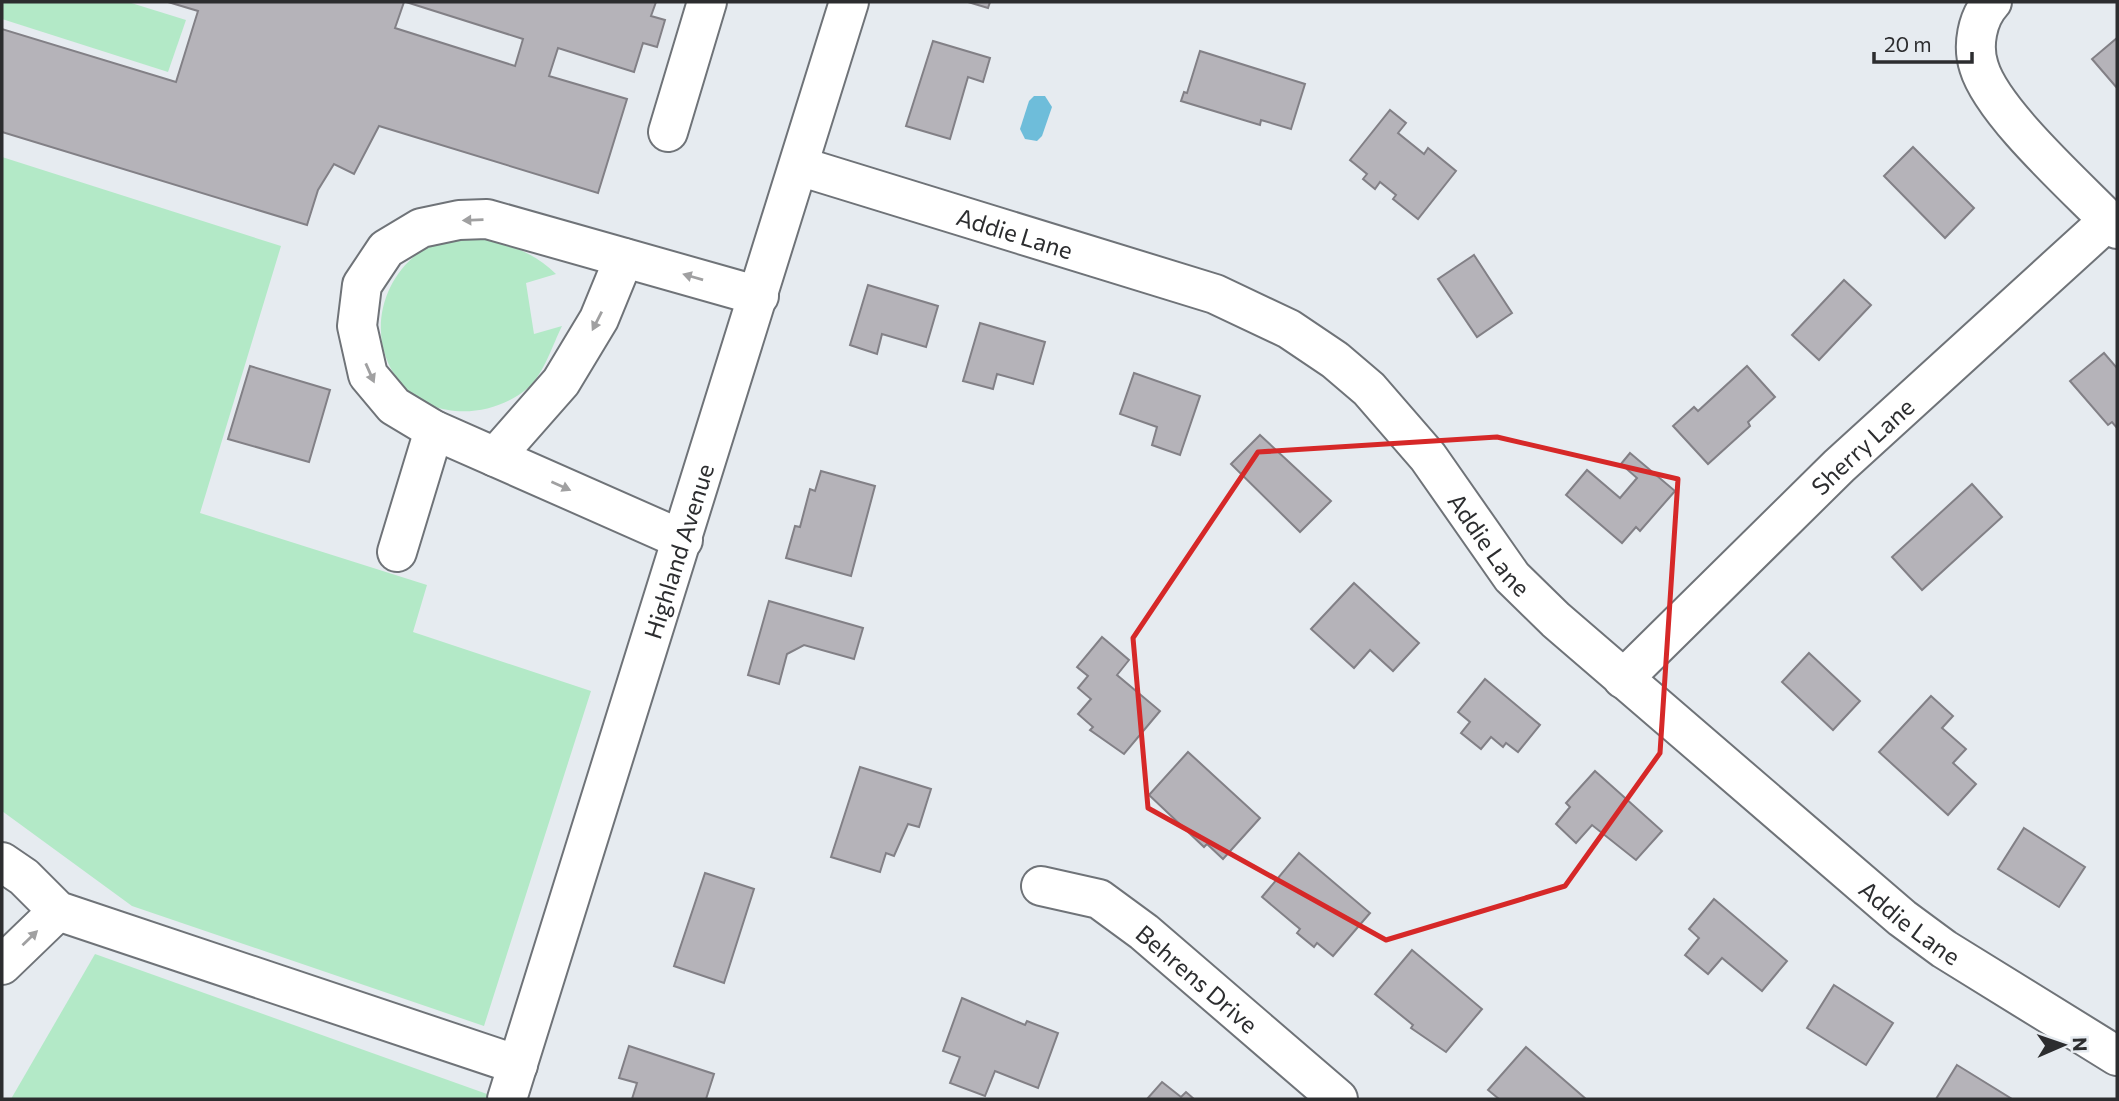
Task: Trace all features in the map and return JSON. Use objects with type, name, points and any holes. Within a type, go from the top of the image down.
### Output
[{"type":"street","points":[[668,132],[707,2]]},
{"type":"street","name":"Highland Avenue","points":[[512,1082],[849,2]]},
{"type":"street","points":[[1992,2],[1978,25],[1976,51],[1984,78],[2000,107],[2113,225]]},
{"type":"street","name":"Addie Lane","points":[[799,166],[912,198],[1214,294],[1289,329],[1335,360],[1369,390],[1428,457],[1512,577],[1623,679],[1902,918],[1944,949],[2117,1056]]},
{"type":"street","points":[[683,540],[434,430],[394,406],[368,375],[357,327],[362,285],[386,249],[421,228],[459,220],[487,219],[759,296]]},
{"type":"street","name":"Sherry Lane","points":[[1623,679],[1839,466],[2113,225]]},
{"type":"street","points":[[495,457],[561,382],[599,319],[624,258]]},
{"type":"street","points":[[397,552],[434,430]]},
{"type":"street","points":[[2,862],[24,877],[58,911],[512,1082]]},
{"type":"street","name":"Behrens Drive","points":[[1041,886],[1099,899],[1144,932],[1338,1099]]},
{"type":"street","points":[[2,965],[58,911]]},
{"type":"highlighted area","points":[[1497,437],[1678,479],[1660,753],[1565,886],[1386,940],[1148,808],[1133,638],[1258,452]]},
{"type":"green space","points":[[2,2],[128,2],[186,20],[168,72],[2,19]]},
{"type":"green space","points":[[2,157],[281,246],[200,513],[427,585],[413,632],[591,691],[484,1026],[132,906],[2,811]]},
{"type":"green space","points":[[461,234],[487,239],[524,252],[556,274],[526,283],[534,334],[562,326],[544,366],[529,387],[500,405],[466,411],[432,406],[416,398],[403,386],[383,349],[381,329],[389,290],[399,272],[431,245]]},
{"type":"green space","points":[[95,954],[501,1099],[11,1099]]},
{"type":"water","points":[[1034,96],[1045,96],[1052,107],[1042,136],[1037,141],[1025,139],[1020,129],[1029,101]]},
{"type":"building","points":[[168,2],[404,2],[395,28],[515,66],[523,39],[406,2],[656,2],[651,16],[665,20],[657,47],[643,43],[634,72],[558,48],[549,76],[627,99],[598,193],[379,126],[354,174],[334,164],[318,190],[307,225],[2,132],[2,29],[176,82],[198,11]]},
{"type":"building","points":[[968,2],[990,2],[988,8]]},
{"type":"building","points":[[2117,38],[2117,88],[2092,59]]},
{"type":"building","points":[[933,41],[990,58],[983,82],[968,77],[950,139],[906,126]]},
{"type":"building","points":[[1200,51],[1305,84],[1291,129],[1261,120],[1260,125],[1181,101],[1184,92],[1187,93]]},
{"type":"building","points":[[1390,110],[1406,123],[1398,133],[1424,154],[1428,148],[1456,171],[1418,219],[1393,199],[1396,195],[1380,182],[1375,189],[1363,179],[1367,174],[1350,160]]},
{"type":"building","points":[[1913,147],[1974,208],[1945,238],[1884,176]]},
{"type":"building","points":[[1474,255],[1512,313],[1477,337],[1438,279]]},
{"type":"building","points":[[1844,280],[1871,305],[1819,360],[1792,335]]},
{"type":"building","points":[[868,285],[938,306],[926,347],[882,334],[877,354],[850,345]]},
{"type":"building","points":[[980,323],[1045,342],[1033,384],[997,374],[993,389],[963,381]]},
{"type":"building","points":[[2104,353],[2117,368],[2117,428],[2112,422],[2108,425],[2070,381]]},
{"type":"building","points":[[250,366],[330,390],[309,462],[228,439]]},
{"type":"building","points":[[1747,366],[1775,397],[1748,422],[1750,426],[1708,464],[1673,426],[1694,407],[1698,411]]},
{"type":"building","points":[[1134,373],[1200,396],[1180,455],[1152,445],[1157,427],[1120,414]]},
{"type":"building","points":[[1260,435],[1331,501],[1300,532],[1231,464]]},
{"type":"building","points":[[1630,453],[1675,491],[1640,531],[1636,527],[1622,543],[1566,495],[1587,470],[1620,498],[1637,478],[1621,464]]},
{"type":"building","points":[[821,471],[875,486],[851,576],[786,558],[795,526],[800,527],[810,489],[815,491]]},
{"type":"building","points":[[1972,484],[2002,517],[1922,590],[1892,557]]},
{"type":"building","points":[[1354,583],[1419,643],[1393,671],[1370,650],[1354,668],[1311,629]]},
{"type":"building","points":[[769,601],[863,628],[854,659],[804,645],[787,654],[779,684],[748,675]]},
{"type":"building","points":[[1102,637],[1129,660],[1117,675],[1160,711],[1124,754],[1090,730],[1093,727],[1078,714],[1091,699],[1078,688],[1088,676],[1077,667]]},
{"type":"building","points":[[1809,653],[1860,701],[1833,730],[1782,682]]},
{"type":"building","points":[[1485,679],[1540,725],[1518,752],[1506,743],[1503,747],[1491,737],[1481,749],[1461,733],[1470,722],[1458,712]]},
{"type":"building","points":[[1931,696],[1953,716],[1942,728],[1966,749],[1953,763],[1976,784],[1948,815],[1879,752]]},
{"type":"building","points":[[1188,752],[1260,818],[1223,859],[1207,844],[1204,847],[1149,795]]},
{"type":"building","points":[[860,767],[931,789],[919,827],[908,824],[894,856],[886,853],[880,872],[831,857]]},
{"type":"building","points":[[1595,771],[1662,831],[1636,860],[1592,825],[1576,843],[1556,824],[1570,807],[1566,803]]},
{"type":"building","points":[[2024,828],[2085,867],[2059,907],[1998,869]]},
{"type":"building","points":[[1299,853],[1370,913],[1333,956],[1317,943],[1314,947],[1297,933],[1300,929],[1262,897]]},
{"type":"building","points":[[705,873],[754,889],[724,983],[674,966]]},
{"type":"building","points":[[1714,899],[1787,961],[1762,991],[1722,958],[1708,974],[1685,955],[1699,938],[1689,929]]},
{"type":"building","points":[[1412,950],[1482,1009],[1446,1052],[1411,1028],[1413,1025],[1375,994]]},
{"type":"building","points":[[1834,985],[1893,1023],[1866,1065],[1807,1028]]},
{"type":"building","points":[[962,998],[1025,1025],[1027,1021],[1058,1033],[1038,1088],[995,1071],[985,1096],[950,1083],[960,1057],[943,1051]]},
{"type":"building","points":[[629,1046],[714,1074],[706,1099],[632,1099],[637,1083],[619,1078]]},
{"type":"building","points":[[1526,1047],[1586,1099],[1499,1099],[1488,1090]]},
{"type":"building","points":[[1957,1065],[2012,1099],[1936,1099]]},
{"type":"building","points":[[1162,1082],[1181,1097],[1186,1092],[1194,1099],[1147,1099]]}]
